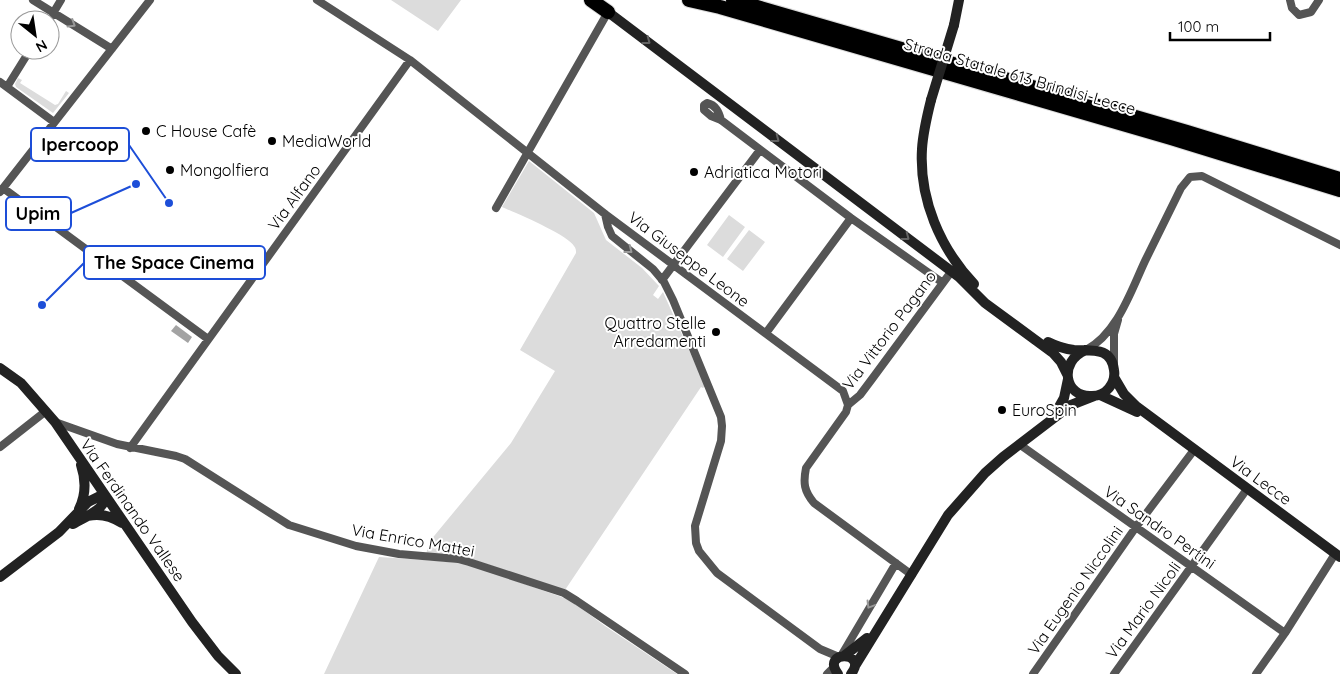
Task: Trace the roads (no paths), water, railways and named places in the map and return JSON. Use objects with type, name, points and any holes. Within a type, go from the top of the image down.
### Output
[{"type":"highway","points":[[590,0],[608,12]]},
{"type":"highway","name":"Strada Statale 613 Brindisi-Lecce","points":[[689,0],[720,7],[1171,138],[1340,190]]},
{"type":"highway","name":"Strada Statale 613 Brindisi-Lecce","points":[[733,0],[1187,132],[1340,179]]},
{"type":"street","points":[[32,0],[44,10]]},
{"type":"street","points":[[150,0],[2,190],[208,339]]},
{"type":"street","name":"Via Giuseppe Leone","points":[[317,0],[410,60],[605,214],[843,391],[848,405]]},
{"type":"street","points":[[959,0],[954,25],[924,126],[922,148],[923,185],[934,224],[944,243],[969,278],[982,292],[1048,342],[1061,355],[1070,384],[1080,394],[1097,396]]},
{"type":"street","points":[[1290,0],[1292,8],[1299,15],[1311,12],[1319,0]]},
{"type":"street","points":[[496,208],[608,12],[952,272],[985,303],[1053,353],[1068,374]]},
{"type":"street","points":[[60,21],[112,49]]},
{"type":"street","points":[[7,87],[24,60]]},
{"type":"street","name":"Via Alfano","points":[[130,448],[410,60]]},
{"type":"street","points":[[0,82],[54,122]]},
{"type":"street","points":[[721,120],[851,218],[943,283]]},
{"type":"street","points":[[662,280],[760,150]]},
{"type":"street","points":[[1042,426],[1061,406],[1074,357],[1093,346],[1105,334],[1120,313],[1181,188],[1190,177],[1202,176],[1340,245]]},
{"type":"street","points":[[605,214],[612,236],[653,269],[662,280],[673,300],[718,408],[722,426],[720,441],[695,526],[696,543],[699,551],[717,573],[820,649],[836,666]]},
{"type":"street","points":[[766,333],[851,218]]},
{"type":"street","name":"Via Vittorio Pagano","points":[[848,405],[860,395],[872,380],[952,272]]},
{"type":"street","points":[[853,670],[948,515],[985,473],[1019,444],[1071,405],[1097,396],[1106,391],[1112,384],[1114,373],[1114,334],[1120,313]]},
{"type":"street","points":[[1048,342],[1070,349],[1101,351],[1107,356],[1114,373]]},
{"type":"street","name":"Via Ferdinando Vallese","points":[[0,368],[21,383],[55,422],[192,622],[218,656],[236,674]]},
{"type":"street","name":"Via Lecce","points":[[1114,373],[1130,400],[1164,428],[1338,555]]},
{"type":"street","name":"Via Lecce","points":[[1097,396],[1131,408],[1164,428]]},
{"type":"street","points":[[848,405],[846,412],[806,468],[804,478],[805,490],[814,503],[912,575]]},
{"type":"street","points":[[0,447],[46,411]]},
{"type":"street","name":"Via Enrico Mattei","points":[[55,422],[130,448],[185,459],[289,525],[356,546],[398,554],[458,559],[564,593],[685,674]]},
{"type":"street","name":"Via Sandro Pertini","points":[[1019,444],[1285,633]]},
{"type":"street","name":"Via Eugenio Niccolini","points":[[1033,674],[1136,527],[1194,450]]},
{"type":"street","points":[[78,457],[83,471],[84,487],[79,517]]},
{"type":"street","name":"Via Mario Nicoli","points":[[1114,674],[1247,489]]},
{"type":"street","points":[[0,577],[79,517],[102,505],[106,497]]},
{"type":"street","points":[[79,517],[92,515],[109,516],[128,528]]},
{"type":"street","points":[[1256,674],[1338,555]]},
{"type":"street","points":[[836,666],[896,563]]},
{"type":"street","points":[[836,666],[864,642],[880,625]]},
{"type":"street","points":[[836,666],[852,658],[853,670]]},
{"type":"place","name":"C House Cafè","points":[[146,131]]},
{"type":"place","name":"MediaWorld","points":[[272,141]]},
{"type":"place","name":"Mongolfiera","points":[[170,170]]},
{"type":"place","name":"Adriatica Motori","points":[[694,172]]},
{"type":"place","name":"Upim","points":[[136,184]]},
{"type":"place","name":"Ipercoop","points":[[169,203]]},
{"type":"place","name":"The Space Cinema","points":[[42,305]]},
{"type":"place","name":"Quattro Stelle Arredamenti","points":[[716,332]]},
{"type":"place","name":"EuroSpin","points":[[1002,410]]}]
